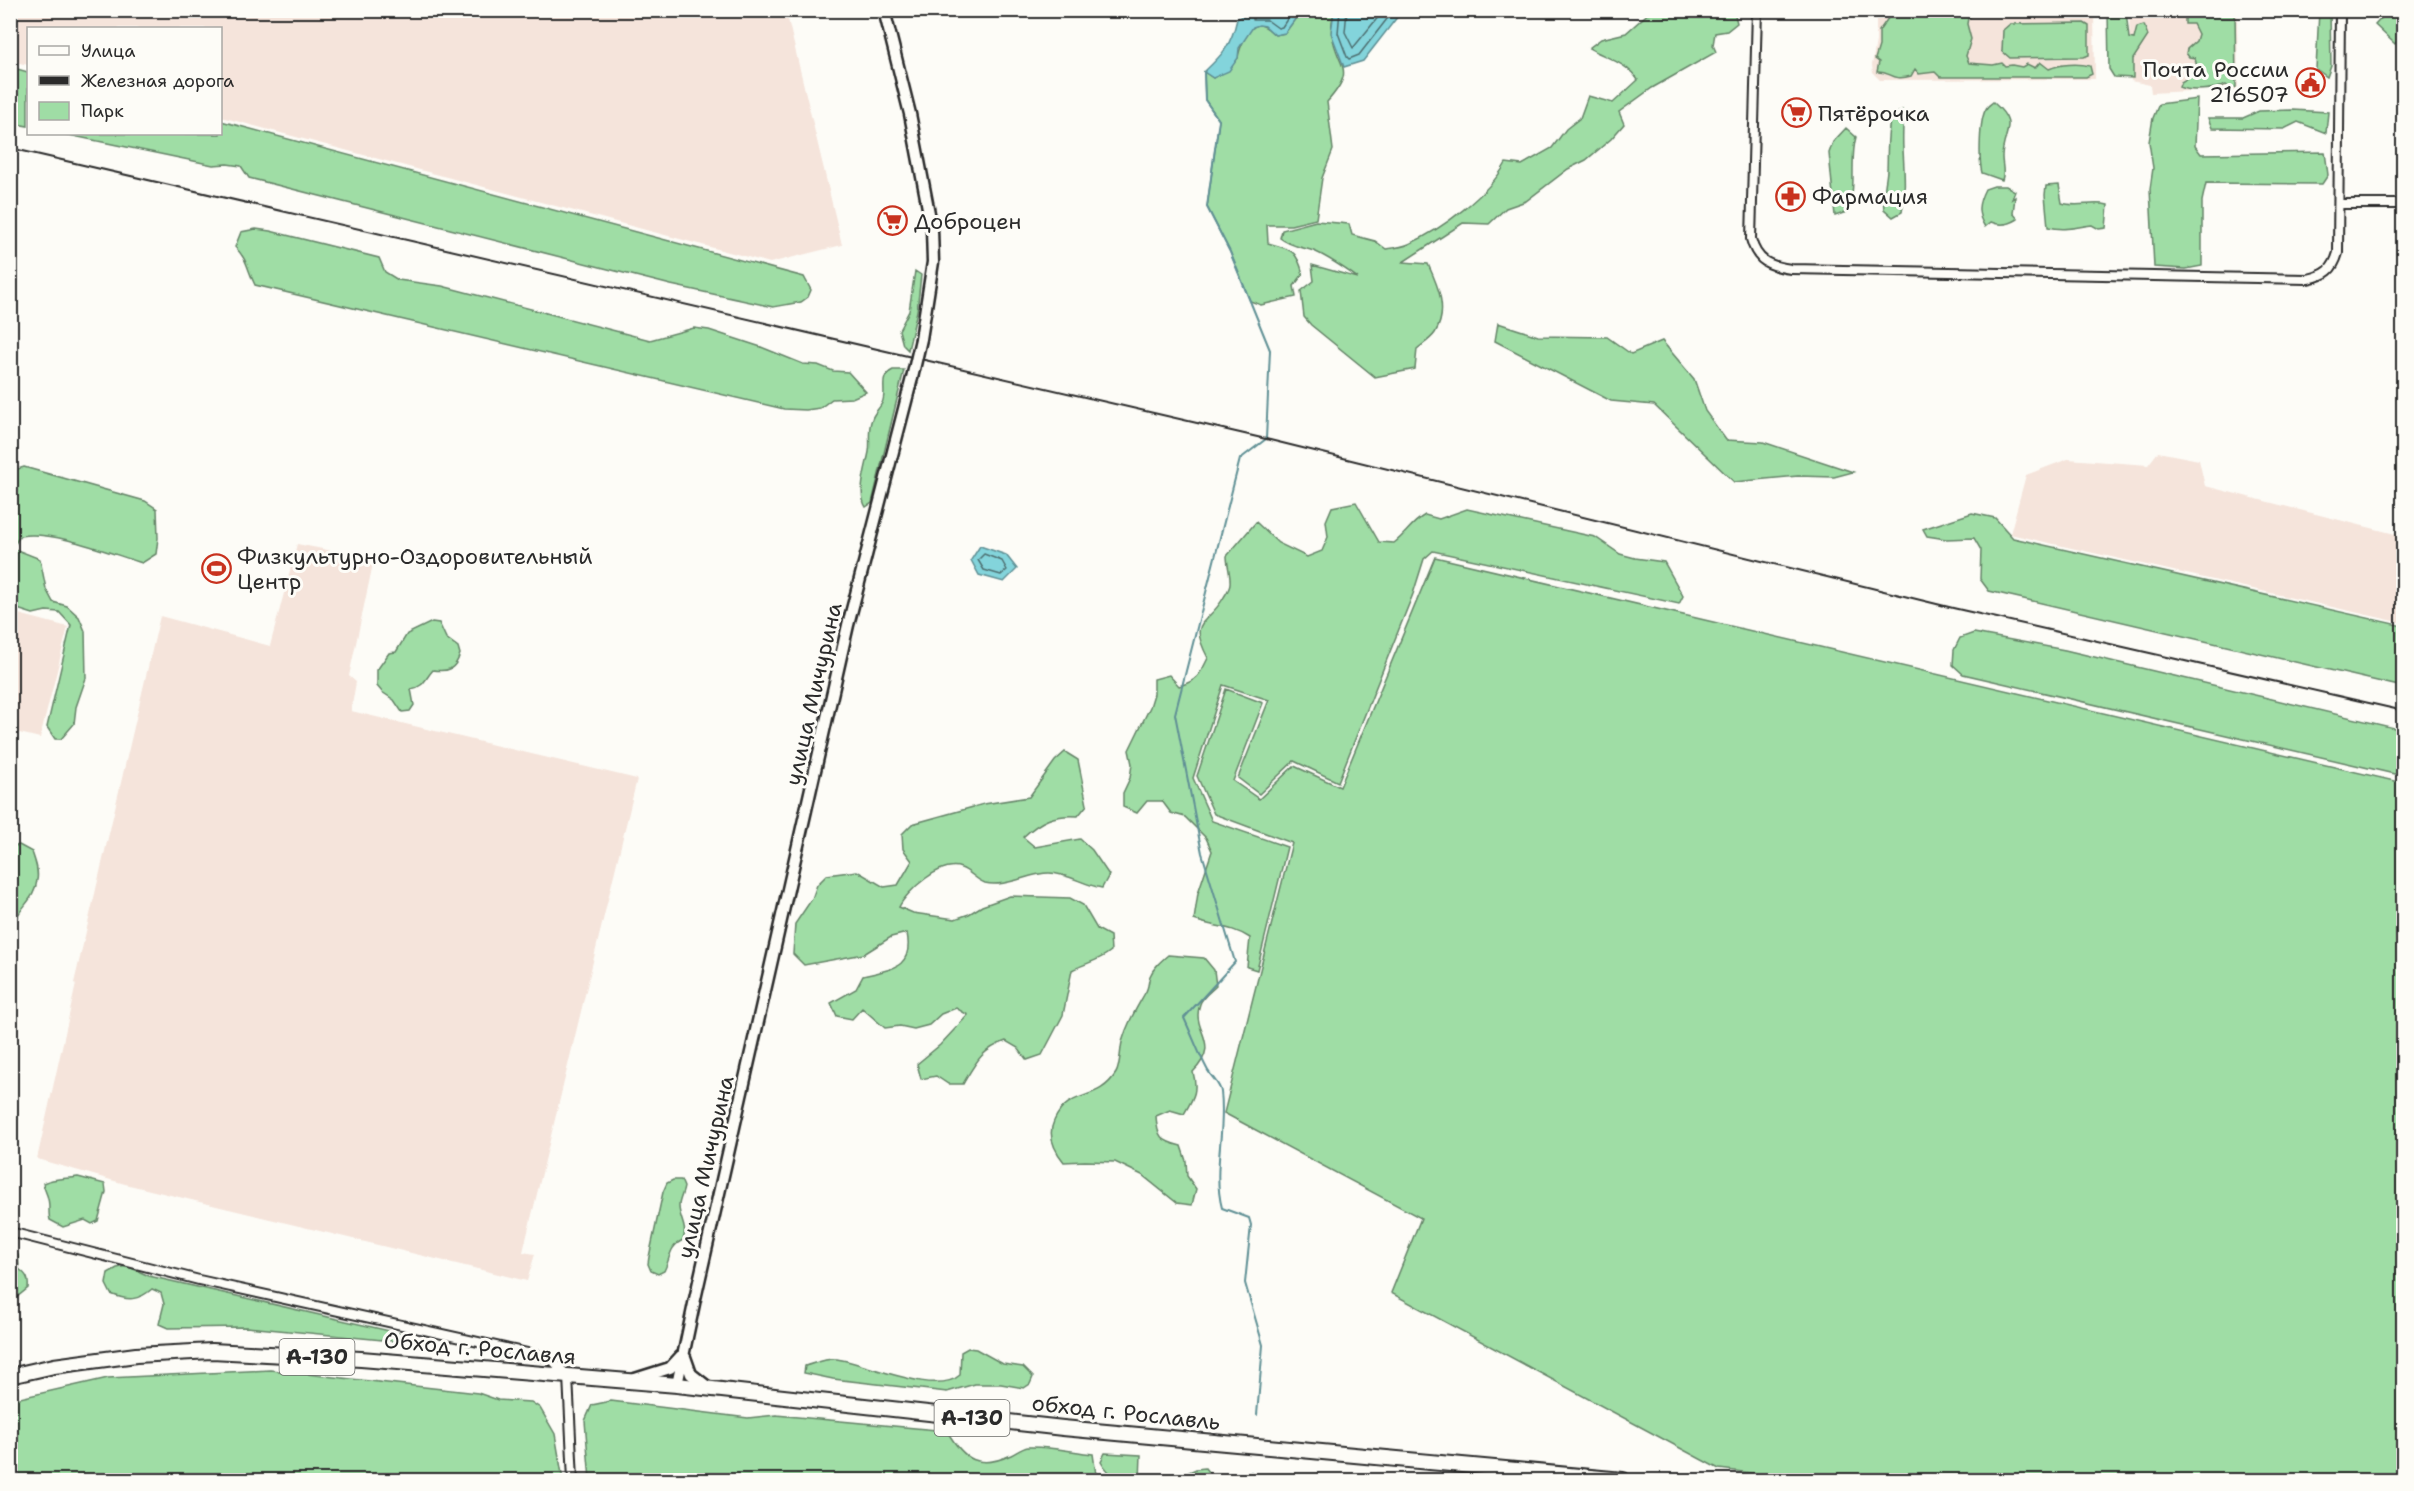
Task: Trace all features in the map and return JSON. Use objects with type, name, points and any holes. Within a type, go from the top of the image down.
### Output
[{"type":"highway","name":"Обход г. Рославля","points":[[10,1376],[54,1366],[136,1355],[212,1351],[361,1359],[625,1381]]},
{"type":"highway","name":"обход г. Рославль","points":[[625,1381],[1063,1428],[1623,1480]]},
{"type":"main road","name":"улица Мичурина","points":[[677,1386],[848,625],[921,339],[933,262],[932,229],[926,190],[884,10]]},
{"type":"main road","points":[[625,1381],[660,1373],[670,1368],[684,1350]]},
{"type":"main road","points":[[684,1350],[691,1374],[711,1389]]},
{"type":"street","points":[[1757,10],[1751,239],[1757,254],[1770,266],[1803,269],[2308,279],[2324,275],[2334,265],[2338,253],[2340,10]]},
{"type":"street","points":[[2339,204],[2403,204]]},
{"type":"street","points":[[10,1232],[198,1281],[550,1358],[568,1376],[573,1480]]},
{"type":"shaded area","points":[[10,11],[786,11],[842,245],[770,263],[222,117],[222,27],[27,27],[27,65],[11,61]]},
{"type":"shaded area","points":[[1876,11],[2094,11],[2095,79],[1880,80],[1873,73],[1872,65],[1876,41]]},
{"type":"shaded area","points":[[2129,11],[2237,11],[2238,92],[2230,93],[2228,89],[2151,93],[2150,85],[2131,81]]},
{"type":"shaded area","points":[[2158,452],[2199,460],[2205,486],[2403,536],[2403,623],[2010,534],[2026,475],[2068,459],[2148,465]]},
{"type":"shaded area","points":[[297,544],[374,559],[349,676],[356,682],[351,711],[637,779],[523,1252],[535,1254],[527,1281],[125,1184],[37,1159],[76,984],[74,983],[160,616],[270,646]]},
{"type":"shaded area","points":[[11,612],[68,627],[40,738],[11,731]]},
{"type":"green space","points":[[1652,10],[1734,11],[1737,23],[1727,31],[1715,33],[1713,45],[1716,52],[1652,88],[1619,112],[1624,124],[1611,139],[1586,160],[1568,169],[1526,201],[1506,208],[1489,224],[1463,223],[1403,262],[1428,264],[1442,307],[1435,333],[1417,349],[1415,369],[1375,377],[1311,325],[1304,317],[1301,291],[1314,281],[1312,265],[1358,278],[1322,255],[1284,241],[1280,238],[1282,230],[1316,221],[1349,224],[1352,235],[1375,241],[1386,249],[1407,245],[1422,238],[1476,199],[1506,163],[1522,165],[1552,148],[1566,129],[1580,118],[1588,96],[1613,103],[1638,80],[1622,65],[1589,48],[1601,39],[1626,33]]},
{"type":"green space","points":[[1304,11],[1334,11],[1331,31],[1344,74],[1342,82],[1327,102],[1333,150],[1322,178],[1316,219],[1291,225],[1267,225],[1268,243],[1288,249],[1295,255],[1301,266],[1303,274],[1294,286],[1296,297],[1261,305],[1250,301],[1230,252],[1207,207],[1219,120],[1205,100],[1204,72],[1213,78],[1238,58],[1245,39],[1254,27],[1263,26],[1275,35],[1285,33],[1298,15]]},
{"type":"green space","points":[[1893,11],[1996,11],[1985,15],[1976,13],[1968,18],[1967,24],[1971,39],[1966,56],[1969,63],[1993,65],[2002,63],[2005,66],[2022,67],[2027,64],[2035,68],[2040,62],[2049,69],[2080,64],[2090,66],[2092,74],[2086,77],[1940,77],[1935,72],[1919,74],[1915,69],[1911,76],[1900,78],[1877,72],[1879,62],[1875,59],[1879,46],[1879,31]]},
{"type":"green space","points":[[2108,11],[2126,11],[2129,38],[2134,39],[2137,27],[2144,25],[2148,36],[2133,59],[2133,78],[2114,77],[2109,69]]},
{"type":"green space","points":[[2196,11],[2235,11],[2236,87],[2232,89],[2226,85],[2202,90],[2179,87],[2181,82],[2198,72],[2195,58],[2189,57],[2186,53],[2196,41],[2198,34],[2193,24],[2185,24],[2185,15],[2194,15]]},
{"type":"green space","points":[[2319,11],[2330,11],[2331,66],[2327,77],[2316,69]]},
{"type":"green space","points":[[2388,11],[2403,11],[2403,35],[2395,44],[2375,25]]},
{"type":"green space","points":[[2084,23],[2089,26],[2089,55],[2084,57],[2010,58],[2002,51],[2003,30],[2010,24]]},
{"type":"green space","points":[[10,67],[27,72],[27,126],[11,123]]},
{"type":"green space","points":[[2197,99],[2195,146],[2201,154],[2325,152],[2328,175],[2322,184],[2206,183],[2202,201],[2202,266],[2186,269],[2154,267],[2150,189],[2153,168],[2149,142],[2153,118],[2159,104]]},
{"type":"green space","points":[[1993,102],[2006,117],[2008,123],[2002,157],[2002,180],[1982,173],[1981,167],[1982,122],[1987,108]]},
{"type":"green space","points":[[1902,110],[1904,196],[1902,212],[1893,217],[1884,209],[1888,138],[1891,117]]},
{"type":"green space","points":[[2259,111],[2328,112],[2326,133],[2298,122],[2284,129],[2212,128],[2208,118],[2243,118]]},
{"type":"green space","points":[[222,121],[804,277],[811,290],[808,297],[801,302],[773,307],[671,285],[249,178],[241,166],[213,165],[69,135],[222,135]]},
{"type":"green space","points":[[1846,128],[1856,137],[1852,194],[1847,212],[1835,216],[1829,153],[1833,142]]},
{"type":"green space","points":[[2059,185],[2062,203],[2108,205],[2106,228],[2099,229],[2092,225],[2065,229],[2048,227],[2046,186]]},
{"type":"green space","points":[[2006,186],[2015,191],[2012,199],[2015,197],[2013,213],[2018,219],[2005,224],[1991,222],[1985,227],[1979,213],[1980,203],[1985,189]]},
{"type":"green space","points":[[256,229],[379,258],[385,272],[398,280],[442,286],[650,340],[694,328],[709,330],[803,364],[848,372],[866,392],[852,398],[832,399],[820,408],[784,409],[255,285],[245,261],[235,247],[241,232]]},
{"type":"green space","points":[[915,271],[921,275],[917,311],[908,350],[903,345],[899,330],[909,311]]},
{"type":"green space","points":[[1498,323],[1538,336],[1607,337],[1631,354],[1662,341],[1694,379],[1705,411],[1726,440],[1763,442],[1853,472],[1834,477],[1798,476],[1734,482],[1654,405],[1611,401],[1495,341]]},
{"type":"green space","points":[[893,370],[904,370],[872,503],[866,507],[862,488],[869,452],[870,427],[884,398],[885,377]]},
{"type":"green space","points":[[24,467],[145,501],[157,509],[156,554],[142,563],[49,536],[20,536],[12,548],[40,559],[46,589],[53,602],[67,606],[79,617],[85,631],[86,678],[76,707],[74,724],[61,739],[55,739],[47,727],[71,625],[59,612],[46,611],[33,614],[11,607],[11,471]]},
{"type":"green space","points":[[1356,502],[1379,542],[1394,543],[1425,515],[1439,519],[1467,509],[1595,537],[1620,554],[1664,562],[1683,596],[1679,604],[1433,551],[1424,559],[1413,594],[1338,782],[1294,761],[1259,794],[1238,778],[1269,700],[1223,685],[1193,778],[1212,821],[1287,847],[1257,970],[1247,967],[1250,938],[1236,931],[1194,920],[1198,893],[1212,851],[1206,838],[1185,817],[1171,813],[1162,801],[1147,801],[1137,813],[1123,807],[1123,793],[1130,778],[1132,764],[1129,750],[1150,707],[1154,694],[1154,679],[1169,675],[1179,686],[1190,682],[1203,669],[1208,658],[1199,636],[1202,623],[1227,593],[1230,577],[1227,556],[1256,522],[1278,543],[1307,557],[1322,551],[1328,537],[1326,521],[1332,507]]},
{"type":"green space","points":[[1972,513],[1995,518],[2013,538],[2403,626],[2403,687],[1989,591],[1980,579],[1981,550],[1974,538],[1946,539],[1927,536],[1923,529]]},
{"type":"green space","points":[[1435,557],[2403,783],[2403,1480],[1806,1480],[1719,1469],[1391,1293],[1421,1218],[1224,1113],[1292,843],[1214,814],[1197,776],[1226,689],[1263,703],[1233,781],[1259,799],[1294,766],[1340,787]]},
{"type":"green space","points":[[432,622],[439,623],[446,638],[458,647],[460,654],[453,667],[443,671],[433,670],[422,684],[411,689],[414,705],[410,711],[402,712],[394,700],[377,686],[377,670],[389,653],[396,652],[407,634]]},
{"type":"green space","points":[[1974,633],[2065,650],[2403,730],[2403,776],[1963,674],[1953,665],[1954,650],[1960,638]]},
{"type":"green space","points":[[1065,752],[1078,760],[1087,805],[1078,816],[1062,816],[1048,820],[1023,837],[1035,847],[1080,839],[1092,850],[1109,875],[1102,888],[1063,875],[1049,873],[1001,884],[985,883],[964,869],[953,867],[944,868],[925,878],[909,893],[899,907],[913,913],[955,919],[1010,896],[1070,898],[1083,905],[1097,929],[1110,936],[1111,951],[1097,960],[1072,970],[1063,1015],[1042,1055],[1027,1060],[1018,1048],[1006,1041],[985,1053],[963,1084],[948,1084],[936,1076],[921,1079],[917,1064],[940,1045],[968,1015],[956,1008],[941,1014],[929,1025],[914,1029],[900,1026],[885,1028],[862,1008],[852,1019],[837,1016],[831,1003],[856,989],[863,976],[891,969],[904,961],[908,945],[907,933],[891,937],[864,954],[804,965],[793,954],[795,924],[812,899],[817,885],[827,875],[857,871],[884,887],[898,885],[912,861],[903,849],[902,834],[912,824],[984,804],[1029,797],[1055,761]]},
{"type":"green space","points":[[19,845],[32,852],[37,877],[35,890],[14,925],[14,951],[11,952],[11,847]]},
{"type":"green space","points":[[1168,955],[1204,958],[1214,970],[1216,986],[1200,1004],[1199,1022],[1206,1044],[1202,1061],[1193,1072],[1195,1089],[1193,1098],[1184,1114],[1170,1110],[1156,1116],[1161,1137],[1181,1146],[1186,1161],[1187,1176],[1196,1189],[1192,1205],[1177,1203],[1142,1175],[1115,1162],[1064,1162],[1055,1148],[1051,1132],[1054,1121],[1067,1104],[1101,1089],[1116,1073],[1122,1042],[1129,1022],[1148,987],[1149,978],[1158,964]]},
{"type":"green space","points":[[78,1177],[105,1184],[106,1192],[98,1221],[92,1224],[85,1220],[63,1227],[50,1220],[49,1202],[43,1183]]},
{"type":"green space","points":[[681,1180],[684,1187],[679,1206],[684,1235],[683,1240],[672,1249],[664,1271],[658,1274],[651,1271],[648,1264],[649,1257],[663,1192],[667,1183]]},
{"type":"green space","points":[[11,1242],[12,1250],[18,1255],[19,1269],[26,1275],[28,1282],[28,1288],[17,1297],[11,1297]]},
{"type":"green space","points":[[127,1266],[149,1276],[403,1334],[403,1342],[246,1327],[168,1328],[159,1324],[164,1304],[161,1293],[152,1289],[133,1299],[111,1294],[106,1284],[108,1273]]},
{"type":"green space","points":[[968,1348],[976,1349],[1003,1364],[1023,1367],[1033,1377],[1030,1384],[1024,1388],[1001,1384],[975,1384],[947,1392],[833,1379],[804,1373],[805,1366],[837,1359],[918,1381],[949,1381],[960,1375],[961,1352]]},
{"type":"green space","points":[[270,1370],[478,1393],[498,1400],[531,1402],[540,1408],[555,1434],[563,1480],[11,1480],[11,1400],[108,1378]]},
{"type":"green space","points":[[611,1401],[748,1418],[776,1415],[947,1431],[966,1455],[981,1462],[1000,1459],[1028,1447],[1093,1454],[1096,1474],[1103,1480],[590,1480],[585,1421],[592,1405]]},
{"type":"green space","points":[[1105,1453],[1141,1455],[1140,1480],[1122,1479],[1113,1475],[1101,1461]]},
{"type":"green space","points":[[1205,1468],[1211,1476],[1210,1480],[1171,1480],[1196,1469]]},
{"type":"water","points":[[1251,10],[1304,11],[1298,15],[1285,33],[1275,35],[1265,26],[1253,27],[1239,48],[1238,58],[1229,71],[1213,78],[1204,72],[1225,49],[1237,19]]},
{"type":"water","points":[[1334,10],[1402,11],[1363,61],[1344,67],[1331,33]]},
{"type":"water","points":[[980,546],[1006,555],[1017,569],[1004,582],[979,575],[971,560]]},
{"type":"waterway","points":[[1204,72],[1205,100],[1219,120],[1207,207],[1230,252],[1270,350],[1266,439],[1240,459],[1175,714],[1202,853],[1235,962],[1184,1018],[1204,1063],[1221,1092],[1222,1121],[1218,1179],[1222,1208],[1249,1218],[1251,1225],[1245,1283],[1263,1345],[1257,1415]]},
{"type":"waterway","points":[[1247,1480],[1251,1472]]},
{"type":"railway","points":[[10,148],[1266,439],[1953,608],[2404,711]]},
{"type":"place","name":"Почта России 216507","points":[[2310,82]]},
{"type":"place","name":"Пятёрочка","points":[[1797,113]]},
{"type":"place","name":"Фармация","points":[[1791,196]]},
{"type":"place","name":"Доброцен","points":[[893,221]]},
{"type":"place","name":"Физкультурно-Оздоровительный Центр","points":[[216,569]]}]
